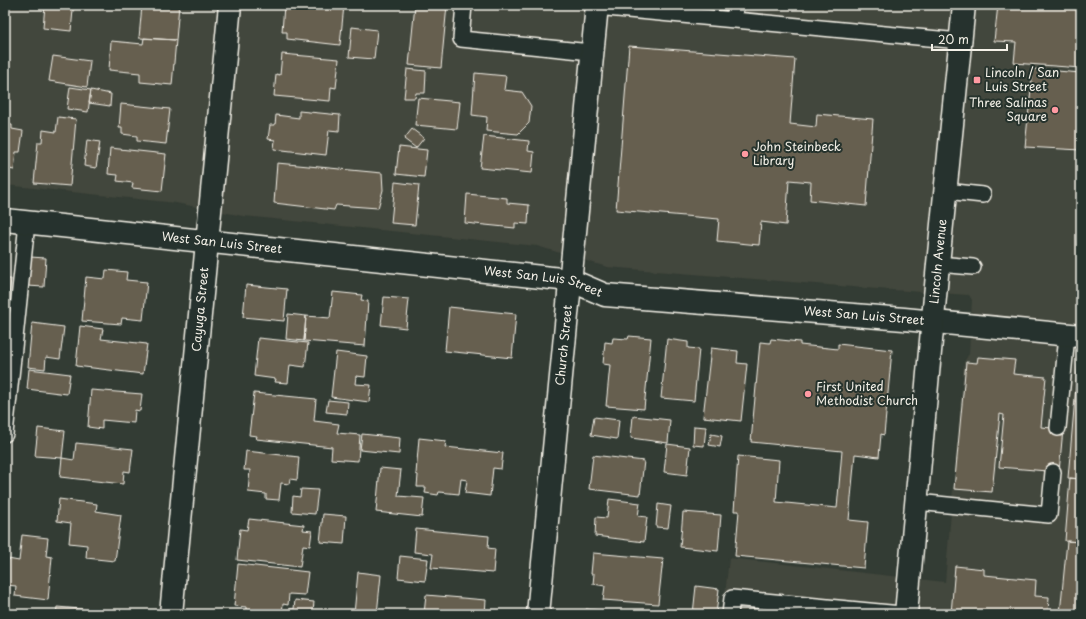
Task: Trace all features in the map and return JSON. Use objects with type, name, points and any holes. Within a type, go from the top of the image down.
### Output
[{"type":"street","name":"Cayuga Street","points":[[171,614],[230,5]]},
{"type":"street","name":"Lincoln Avenue","points":[[906,614],[938,264],[964,5]]},
{"type":"street","name":"Church Street","points":[[538,614],[591,52],[597,6]]},
{"type":"street","name":"West San Luis Street","points":[[5,220],[570,280],[605,295],[933,322],[1074,336]]},
{"type":"lane","points":[[464,5],[461,39],[591,52]]},
{"type":"lane","points":[[734,20],[736,5]]},
{"type":"lane","points":[[597,6],[669,10],[734,20],[960,41]]},
{"type":"lane","points":[[946,191],[983,195]]},
{"type":"lane","points":[[5,434],[27,223]]},
{"type":"lane","points":[[938,264],[973,267]]},
{"type":"lane","points":[[1058,428],[1074,336]]},
{"type":"lane","points":[[917,502],[1049,515],[1053,472]]},
{"type":"lane","points":[[730,614],[732,598],[901,614]]},
{"type":"shaded area","points":[[5,5],[1081,5],[1081,614],[723,614],[729,558],[945,582],[964,362],[969,354],[972,300],[969,295],[607,267],[537,246],[243,216],[176,203],[5,185]]},
{"type":"building","points":[[45,5],[79,5],[73,10],[71,31],[43,28]]},
{"type":"building","points":[[142,5],[179,5],[176,40],[139,38]]},
{"type":"building","points":[[284,5],[344,5],[340,45],[287,39],[287,32],[282,32]]},
{"type":"building","points":[[415,5],[447,5],[441,68],[409,65]]},
{"type":"building","points":[[998,5],[1081,5],[1081,68],[1014,63],[1016,42],[994,41]]},
{"type":"building","points":[[352,27],[377,30],[374,59],[349,57]]},
{"type":"building","points":[[144,38],[176,40],[172,85],[140,82],[140,73],[109,70],[111,41],[143,44]]},
{"type":"building","name":"John Steinbeck Library","points":[[629,46],[795,59],[790,124],[816,127],[817,114],[873,119],[866,206],[810,200],[811,182],[789,180],[786,225],[761,222],[759,245],[717,241],[719,219],[616,210]]},
{"type":"building","points":[[282,54],[339,59],[336,88],[331,87],[330,101],[274,96],[276,74],[280,75]]},
{"type":"building","points":[[53,56],[90,61],[87,87],[49,81]]},
{"type":"building","points":[[407,69],[426,71],[425,93],[416,93],[415,98],[404,98]]},
{"type":"building","name":"Three Salinas Square","points":[[1033,69],[1081,73],[1081,150],[1025,147]]},
{"type":"building","points":[[475,73],[506,76],[504,90],[522,92],[531,106],[529,123],[518,134],[486,131],[487,117],[472,115]]},
{"type":"building","points":[[70,87],[91,90],[88,112],[67,109]]},
{"type":"building","points":[[91,90],[111,94],[110,106],[89,103]]},
{"type":"building","points":[[418,98],[460,102],[457,129],[415,125]]},
{"type":"building","points":[[121,104],[170,109],[166,144],[137,141],[137,136],[122,134],[122,128],[119,128]]},
{"type":"building","points":[[299,111],[340,115],[339,131],[329,130],[326,155],[274,149],[275,140],[268,139],[270,125],[275,125],[276,115],[299,118]]},
{"type":"building","points":[[58,117],[76,119],[70,186],[34,183],[38,142],[42,142],[43,130],[56,132]]},
{"type":"building","points":[[5,124],[12,125],[12,129],[23,131],[20,152],[16,152],[14,170],[5,168]]},
{"type":"building","points":[[412,129],[424,138],[416,148],[404,139]]},
{"type":"building","points":[[484,136],[529,141],[528,151],[534,152],[532,173],[480,168]]},
{"type":"building","points":[[87,140],[100,142],[96,168],[84,166]]},
{"type":"building","points":[[399,147],[427,150],[424,177],[396,174]]},
{"type":"building","points":[[110,148],[166,154],[162,191],[132,188],[133,183],[117,181],[118,175],[108,174]]},
{"type":"building","points":[[277,163],[382,173],[383,190],[378,208],[336,205],[334,210],[274,203]]},
{"type":"building","points":[[395,182],[419,185],[415,225],[391,223]]},
{"type":"building","points":[[467,194],[507,198],[507,203],[529,205],[528,224],[515,223],[515,228],[465,223]]},
{"type":"building","points":[[30,257],[46,258],[44,287],[27,286]]},
{"type":"building","points":[[106,270],[127,272],[126,280],[147,282],[143,320],[122,318],[121,324],[82,321],[86,277],[105,279]]},
{"type":"building","points":[[5,279],[11,279],[7,311],[5,311]]},
{"type":"building","points":[[246,285],[287,289],[284,321],[243,317]]},
{"type":"building","points":[[333,292],[362,295],[361,300],[368,301],[365,346],[304,341],[306,316],[330,318]]},
{"type":"building","points":[[384,297],[409,299],[406,328],[381,325]]},
{"type":"building","points":[[449,307],[516,314],[512,358],[445,351]]},
{"type":"building","points":[[288,314],[306,316],[304,341],[286,339]]},
{"type":"building","points":[[32,323],[64,327],[60,359],[46,357],[45,369],[28,367]]},
{"type":"building","points":[[80,326],[103,329],[101,339],[147,344],[143,374],[76,366]]},
{"type":"building","points":[[629,336],[651,338],[644,409],[606,406],[610,365],[603,364],[605,342],[612,343],[613,338],[628,339]]},
{"type":"building","points":[[258,338],[308,343],[305,367],[290,365],[288,383],[275,382],[276,379],[254,376]]},
{"type":"building","points":[[667,339],[688,342],[688,348],[699,349],[694,401],[661,398]]},
{"type":"building","points":[[771,339],[800,342],[800,345],[838,349],[838,344],[892,350],[884,435],[881,434],[879,457],[855,454],[849,520],[868,522],[864,568],[735,556],[739,511],[734,511],[738,456],[779,460],[776,502],[837,508],[842,451],[751,442],[760,342],[770,343]]},
{"type":"building","points":[[711,348],[738,351],[737,363],[747,364],[741,421],[703,417]]},
{"type":"building","points":[[336,352],[367,356],[365,377],[356,376],[355,384],[371,385],[369,402],[331,397]]},
{"type":"building","points":[[978,357],[1015,360],[1013,374],[1046,377],[1041,427],[1063,429],[1059,472],[999,467],[1004,415],[1000,414],[992,492],[954,489],[966,362],[977,363]]},
{"type":"building","points":[[1078,363],[1081,364],[1081,479],[1068,478]]},
{"type":"building","points":[[29,369],[70,374],[67,394],[27,389]]},
{"type":"building","points":[[91,390],[142,394],[140,411],[135,410],[134,423],[102,420],[102,429],[88,427]]},
{"type":"building","points":[[254,393],[316,399],[314,421],[339,424],[337,433],[360,435],[358,461],[331,459],[332,447],[256,439],[257,436],[249,435]]},
{"type":"building","points":[[328,400],[348,402],[347,414],[326,412]]},
{"type":"building","points":[[633,416],[670,420],[668,443],[631,438]]},
{"type":"building","points":[[594,417],[619,420],[617,439],[591,435]]},
{"type":"building","points":[[694,426],[706,427],[704,446],[693,445]]},
{"type":"building","points":[[38,428],[65,431],[62,458],[35,456]]},
{"type":"building","points":[[362,434],[400,438],[399,454],[360,450]]},
{"type":"building","points":[[711,434],[722,436],[720,447],[709,445]]},
{"type":"building","points":[[419,438],[446,441],[445,447],[503,453],[501,469],[493,468],[490,496],[465,493],[467,480],[461,479],[459,494],[439,492],[438,495],[425,493],[426,487],[417,487],[418,475],[416,474]]},
{"type":"building","points":[[76,443],[133,449],[130,472],[124,471],[123,484],[60,477],[62,458],[74,460]]},
{"type":"building","points":[[667,444],[690,447],[687,475],[664,472]]},
{"type":"building","points":[[246,451],[299,457],[297,480],[290,479],[289,484],[281,483],[279,500],[266,499],[266,494],[248,492],[250,470],[244,470]]},
{"type":"building","points":[[593,455],[644,461],[640,495],[589,489]]},
{"type":"building","points":[[380,468],[401,470],[398,496],[424,498],[422,517],[376,512]]},
{"type":"building","points":[[1070,478],[1081,479],[1081,542],[1065,541]]},
{"type":"building","points":[[301,489],[318,490],[315,514],[292,512],[293,496],[300,497]]},
{"type":"building","points":[[59,499],[97,504],[96,511],[121,515],[115,561],[86,558],[87,545],[69,543],[71,523],[57,521]]},
{"type":"building","points":[[609,499],[640,503],[638,516],[647,517],[644,542],[595,536],[596,517],[607,518]]},
{"type":"building","points":[[658,504],[671,506],[668,528],[656,527]]},
{"type":"building","points":[[683,512],[721,515],[718,551],[680,547]]},
{"type":"building","points":[[323,514],[346,516],[344,544],[320,542]]},
{"type":"building","points":[[249,519],[304,525],[303,530],[312,531],[310,546],[303,545],[300,567],[237,560],[240,529],[247,530]]},
{"type":"building","points":[[416,529],[489,536],[488,548],[495,549],[493,573],[431,568],[433,554],[414,552]]},
{"type":"building","points":[[22,535],[48,538],[46,556],[52,557],[48,600],[15,596],[16,586],[6,585],[8,559],[19,561]]},
{"type":"building","points":[[1067,541],[1081,542],[1081,610],[1079,614],[1060,614]]},
{"type":"building","points":[[593,553],[663,559],[658,604],[603,600],[605,586],[593,584],[594,574],[591,574]]},
{"type":"building","points":[[400,556],[428,559],[425,581],[398,578]]},
{"type":"building","points":[[238,564],[308,572],[305,595],[289,594],[288,605],[283,604],[282,614],[246,611],[246,607],[234,606]]},
{"type":"building","points":[[955,566],[984,569],[984,575],[1036,580],[1035,596],[1049,597],[1048,614],[951,614]]},
{"type":"building","points":[[358,572],[381,575],[377,614],[354,614]]},
{"type":"building","points":[[696,586],[719,589],[716,614],[693,614]]},
{"type":"building","points":[[426,595],[486,600],[485,614],[424,614]]},
{"type":"building","points":[[295,600],[314,602],[313,611],[320,611],[320,614],[289,614],[290,609],[294,609]]},
{"type":"building","points":[[57,607],[115,612],[115,614],[56,614]]},
{"type":"building","points":[[586,609],[629,614],[586,614]]},
{"type":"place","name":"Lincoln / San Luis Street","points":[[977,80]]},
{"type":"place","name":"Three Salinas Square","points":[[1055,110]]},
{"type":"place","name":"John Steinbeck Library","points":[[745,154]]},
{"type":"place","name":"First United Methodist Church","points":[[808,394]]}]
